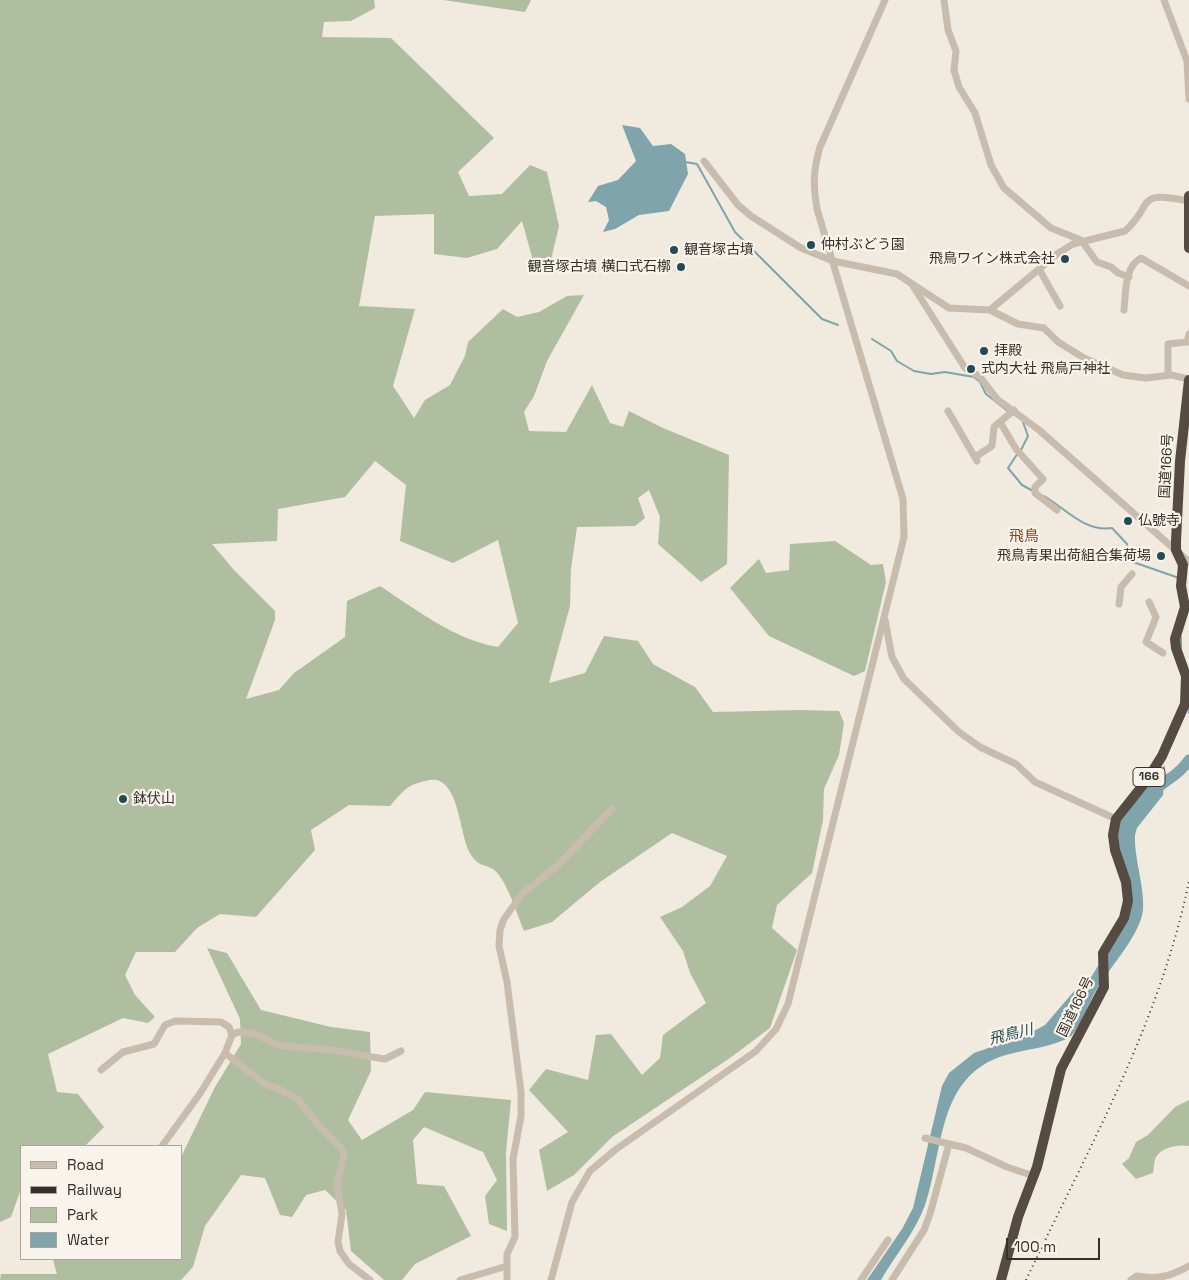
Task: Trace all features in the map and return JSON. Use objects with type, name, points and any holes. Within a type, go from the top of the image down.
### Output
[{"type":"highway","points":[[1188,199],[1189,248]]},
{"type":"highway","name":"国道166号","points":[[1001,1280],[1018,1217],[1034,1176],[1061,1069],[1104,986],[1106,978],[1102,960],[1103,953],[1124,918],[1128,901],[1126,882],[1115,850],[1113,834],[1116,819],[1147,780],[1162,756],[1185,704],[1186,676],[1176,648],[1175,639],[1186,606],[1181,582],[1183,565],[1178,554],[1176,541],[1179,472],[1189,380]]},
{"type":"street","points":[[551,1280],[572,1202],[590,1172],[615,1150],[756,1051],[776,1029],[788,1004],[904,537],[902,499],[817,209],[813,182],[814,169],[820,147],[884,0]]},
{"type":"street","points":[[944,0],[948,30],[956,51],[954,70],[959,87],[975,113],[991,165],[1004,188],[1051,228],[1081,240],[1093,259],[1128,277]]},
{"type":"street","points":[[1164,0],[1187,61],[1189,99]]},
{"type":"street","points":[[704,162],[738,206],[790,242],[832,261],[897,274],[949,308],[990,310],[1018,324],[1044,328],[1058,342],[1084,358],[1123,375],[1146,378],[1168,375],[1189,380]]},
{"type":"street","points":[[990,310],[1057,254],[1081,240],[1125,231],[1131,226],[1143,204],[1157,197],[1188,199]]},
{"type":"street","points":[[1124,310],[1128,277],[1132,265],[1140,258],[1189,286]]},
{"type":"street","points":[[1039,269],[1060,306]]},
{"type":"street","points":[[910,282],[965,368],[980,377],[996,399],[1189,562]]},
{"type":"street","points":[[1168,375],[1168,344],[1187,342],[1189,334]]},
{"type":"street","points":[[948,411],[976,459],[992,446],[994,427],[1012,412]]},
{"type":"street","points":[[1000,422],[1016,449],[1043,479],[1035,490],[1057,510]]},
{"type":"street","points":[[1119,604],[1121,587],[1132,574]]},
{"type":"street","points":[[1149,602],[1156,617],[1146,642],[1163,652]]},
{"type":"street","points":[[884,616],[892,657],[904,679],[959,732],[980,747],[1016,764],[1035,782],[1116,819]]},
{"type":"street","points":[[507,1280],[507,1254],[515,1237],[513,1159],[521,1116],[521,1092],[507,982],[499,946],[500,930],[504,919],[522,894],[557,866],[612,809]]},
{"type":"street","points":[[101,1070],[123,1052],[154,1044],[165,1025],[175,1021],[221,1022],[229,1027],[232,1036]]},
{"type":"street","points":[[163,1145],[225,1053],[232,1036],[238,1032],[253,1033],[278,1045],[339,1051],[385,1059],[401,1051]]},
{"type":"street","points":[[225,1053],[266,1085],[277,1088],[299,1100],[318,1125],[342,1149],[344,1154],[337,1184],[342,1214],[338,1242],[340,1251],[349,1264],[370,1280]]},
{"type":"street","points":[[927,1138],[966,1148],[1007,1167],[1034,1176]]},
{"type":"street","points":[[892,1280],[924,1230],[930,1214],[946,1143]]},
{"type":"street","points":[[861,1280],[888,1240]]},
{"type":"street","points":[[460,1280],[507,1266]]},
{"type":"street","points":[[1131,1280],[1137,1276],[1157,1280],[1189,1266]]},
{"type":"green space","points":[[0,0],[374,0],[375,8],[351,21],[324,22],[322,37],[391,38],[494,138],[458,172],[469,196],[502,194],[530,165],[547,172],[559,226],[551,260],[536,271],[522,221],[497,249],[467,258],[434,254],[434,214],[375,216],[359,306],[415,309],[393,386],[414,418],[425,400],[450,385],[465,356],[468,342],[503,309],[517,317],[539,312],[567,296],[584,295],[547,361],[534,396],[524,412],[529,431],[566,432],[592,385],[610,423],[623,427],[629,411],[663,428],[729,455],[727,564],[701,582],[658,544],[660,517],[649,490],[638,498],[645,518],[635,526],[577,527],[571,569],[570,606],[549,683],[585,673],[604,636],[638,641],[653,664],[695,687],[713,712],[839,711],[844,723],[839,755],[824,789],[823,820],[812,873],[777,905],[772,928],[797,950],[770,1028],[730,1058],[612,1137],[574,1175],[547,1191],[539,1150],[568,1132],[529,1090],[546,1069],[588,1080],[596,1035],[611,1034],[642,1075],[660,1058],[663,1035],[706,1003],[690,973],[683,951],[660,917],[682,907],[710,886],[727,856],[672,833],[600,882],[552,922],[524,931],[503,881],[494,870],[478,863],[470,853],[452,796],[447,787],[440,781],[430,780],[411,786],[403,791],[390,806],[349,805],[311,830],[315,850],[256,917],[220,914],[197,928],[175,952],[136,952],[125,975],[135,995],[155,1017],[148,1023],[123,1018],[48,1054],[57,1092],[78,1094],[104,1127],[86,1145],[20,1145],[20,1192],[11,1217],[0,1222]],"holes":[[[375,461],[406,485],[400,541],[453,563],[498,540],[518,623],[498,647],[467,638],[452,631],[380,586],[347,601],[345,637],[294,673],[279,690],[246,699],[275,620],[275,611],[234,570],[212,544],[277,541],[278,509],[345,497]]]},
{"type":"green space","points":[[443,0],[531,0],[525,12]]},
{"type":"green space","points":[[835,541],[871,565],[883,564],[886,582],[865,671],[854,676],[769,636],[730,588],[759,559],[766,573],[789,570],[790,544]]},
{"type":"green space","points":[[207,948],[227,953],[261,1010],[331,1027],[370,1032],[371,1071],[348,1120],[362,1140],[413,1110],[425,1092],[511,1100],[506,1152],[507,1231],[489,1224],[485,1196],[497,1180],[483,1152],[424,1127],[413,1140],[417,1184],[444,1186],[471,1236],[415,1264],[402,1280],[384,1280],[351,1251],[346,1210],[325,1190],[306,1195],[292,1217],[280,1215],[265,1178],[241,1175],[205,1226],[193,1267],[181,1280],[0,1280],[1,1274],[57,1274],[53,1260],[182,1260],[182,1155],[215,1087],[241,1044],[240,1019]]},
{"type":"green space","points":[[1189,1100],[1189,1146],[1180,1145],[1162,1151],[1156,1157],[1153,1173],[1136,1179],[1122,1164],[1129,1158],[1136,1142],[1148,1135],[1175,1107]]},
{"type":"water","points":[[622,125],[640,128],[653,146],[671,144],[685,154],[688,174],[669,211],[639,215],[615,229],[603,232],[609,220],[606,207],[596,201],[588,202],[598,186],[618,180],[636,161]]},
{"type":"water","points":[[1165,765],[1163,795],[1137,828],[1135,835],[1143,901],[1141,920],[1137,930],[1098,987],[1080,1023],[1070,1037],[1051,1045],[1012,1053],[988,1062],[965,1081],[956,1093],[944,1124],[929,1190],[921,1215],[881,1280],[867,1280],[902,1229],[913,1208],[942,1086],[949,1073],[974,1053],[1026,1035],[1045,1025],[1076,989],[1090,979],[1127,918],[1117,843],[1119,821]]},
{"type":"waterway","points":[[685,162],[697,164],[735,232],[822,319],[838,325]]},
{"type":"waterway","points":[[872,339],[891,351],[897,361],[914,371],[931,374],[945,372],[974,377],[980,382],[986,394],[1009,412]]},
{"type":"waterway","points":[[1021,450],[1028,436],[1023,422]]},
{"type":"waterway","points":[[1018,453],[1008,468],[1022,485],[1033,491]]},
{"type":"waterway","points":[[1044,496],[1084,523],[1102,528],[1112,528],[1127,544],[1129,558],[1133,562],[1179,578]]},
{"type":"waterway","points":[[1181,637],[1181,650]]},
{"type":"waterway","points":[[1189,707],[1189,713]]},
{"type":"waterway","name":"飛鳥川","points":[[1153,793],[1180,771],[1189,760]]},
{"type":"railway","points":[[1026,1280],[1097,1135],[1141,1036],[1176,934],[1189,881]]},
{"type":"place","name":"仲村ぶどう園","points":[[811,245]]},
{"type":"place","name":"観音塚古墳","points":[[674,250]]},
{"type":"place","name":"飛鳥ワイン株式会社","points":[[1065,259]]},
{"type":"place","name":"観音塚古墳 横口式石槨","points":[[681,267]]},
{"type":"place","name":"拝殿","points":[[984,351]]},
{"type":"place","name":"式内大社 飛鳥戸神社","points":[[971,369]]},
{"type":"place","name":"仏號寺","points":[[1128,521]]},
{"type":"place","name":"飛鳥青果出荷組合集荷場","points":[[1161,556]]},
{"type":"place","name":"鉢伏山","points":[[123,799]]},
{"type":"district","name":"飛鳥","points":[[1024,537]]}]
